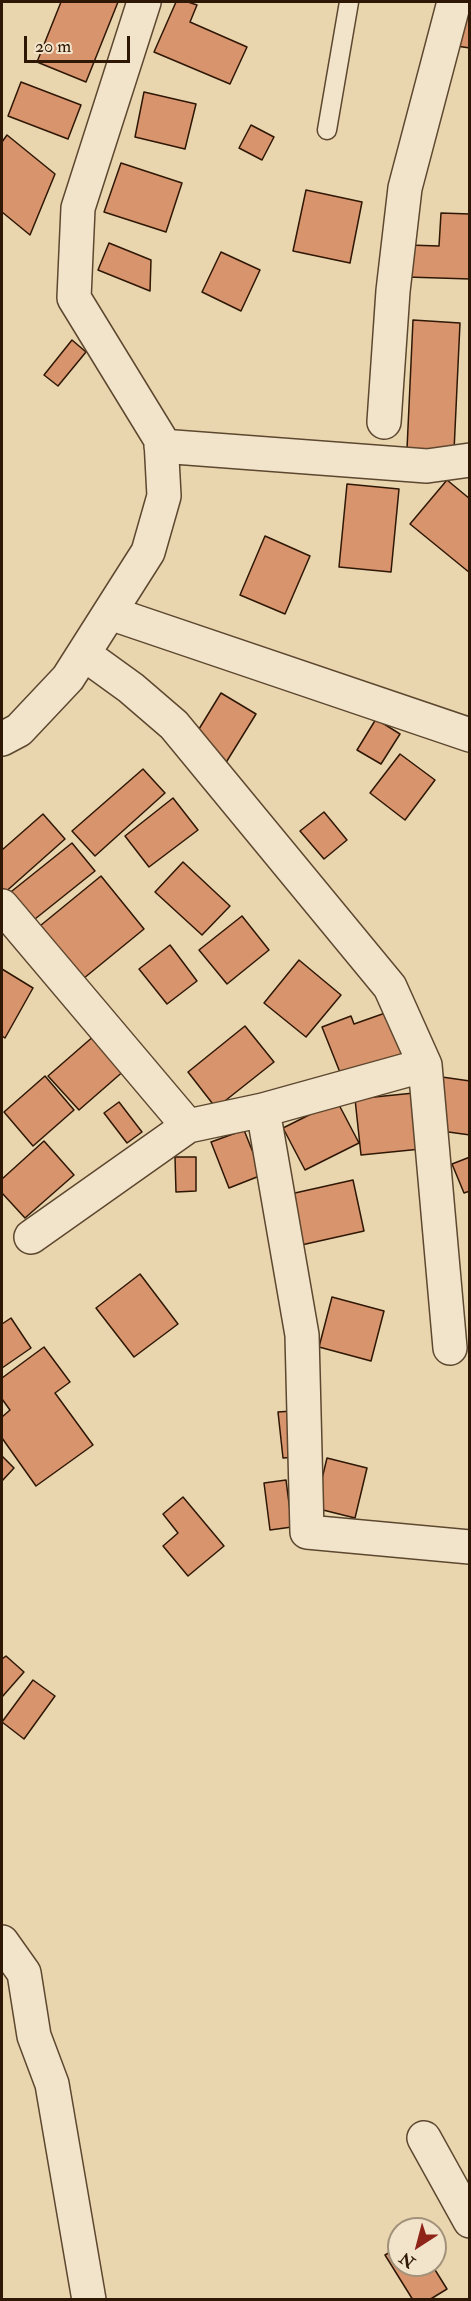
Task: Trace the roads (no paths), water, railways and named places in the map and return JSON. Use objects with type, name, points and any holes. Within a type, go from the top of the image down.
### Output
[{"type":"street","points":[[2,739],[19,730],[68,678],[84,654],[148,552],[164,496],[161,440],[74,298],[78,208],[144,2]]},
{"type":"street","points":[[384,422],[393,291],[405,188],[454,2]]},
{"type":"street","points":[[161,446],[427,466],[470,460]]},
{"type":"street","points":[[110,613],[470,735]]},
{"type":"street","points":[[84,654],[131,688],[174,725],[390,987],[425,1065],[450,1348]]},
{"type":"street","points":[[2,906],[188,1126]]},
{"type":"street","points":[[31,1237],[188,1126],[263,1110],[425,1065]]},
{"type":"street","points":[[263,1110],[302,1335],[307,1532],[470,1547]]},
{"type":"street","points":[[2,1942],[24,1973],[34,2036],[52,2084],[89,2300]]},
{"type":"street","points":[[424,2138],[470,2221]]},
{"type":"lane","points":[[327,130],[349,2]]}]
